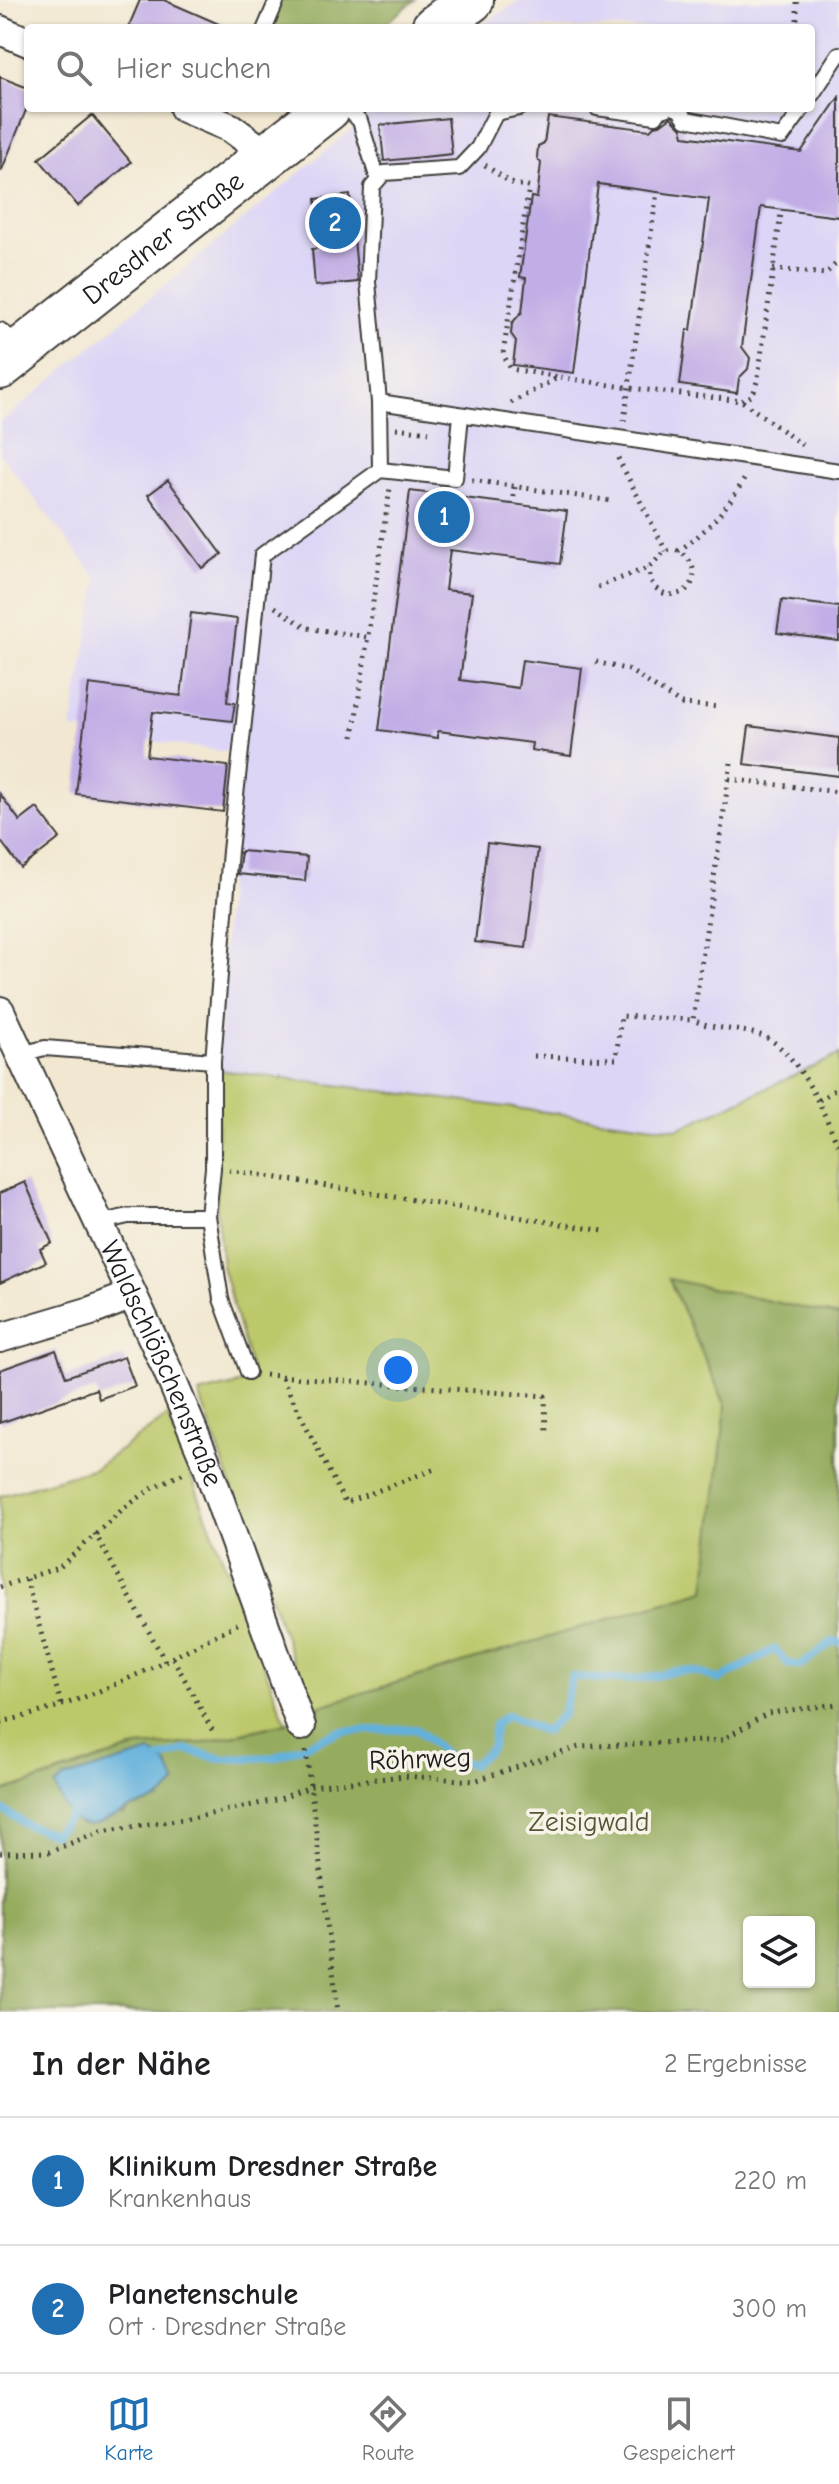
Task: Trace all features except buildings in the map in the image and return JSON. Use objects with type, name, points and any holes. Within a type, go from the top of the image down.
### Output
[{"type":"main road","points":[[439,24],[471,0]]},
{"type":"main road","name":"Dresdner Straße","points":[[9,349],[269,156],[323,112]]},
{"type":"street","points":[[0,30],[24,40]]},
{"type":"street","points":[[206,112],[228,116],[269,156]]},
{"type":"street","name":"Waldschlößchenstraße","points":[[0,1011],[206,1462],[301,1726]]},
{"type":"street","points":[[0,1338],[91,1311],[132,1295]]},
{"type":"lane","points":[[267,24],[277,0]]},
{"type":"lane","points":[[815,90],[839,54]]},
{"type":"lane","points":[[351,112],[360,121],[378,180]]},
{"type":"lane","points":[[386,470],[368,282],[372,187],[384,173],[459,168],[478,148],[496,113],[501,112]]},
{"type":"lane","points":[[626,112],[656,116],[658,112]]},
{"type":"lane","points":[[681,112],[686,119],[782,137],[800,112]]},
{"type":"lane","points":[[379,402],[839,471]]},
{"type":"lane","points":[[248,1372],[221,1299],[208,1216],[213,1168],[213,1061],[230,851],[262,555],[386,470],[455,478],[461,415]]},
{"type":"lane","points":[[20,1054],[45,1048],[213,1061]]},
{"type":"lane","points":[[98,1223],[128,1216],[208,1216]]},
{"type":"path","points":[[797,0],[797,24]]},
{"type":"path","points":[[471,155],[511,183],[529,187],[503,354],[511,369],[630,388],[742,401],[809,450],[821,468]]},
{"type":"path","points":[[621,439],[657,192]]},
{"type":"path","points":[[742,401],[753,395],[758,378],[781,213]]},
{"type":"path","points":[[773,269],[825,274],[839,261]]},
{"type":"path","points":[[487,420],[522,396],[559,377]]},
{"type":"path","points":[[618,458],[666,551]]},
{"type":"path","points":[[353,737],[368,637],[386,470]]},
{"type":"path","points":[[677,551],[691,562],[694,572],[692,582],[683,592],[673,595],[657,590],[651,581],[650,567],[654,559],[666,551],[677,551],[690,543],[733,499],[746,476]]},
{"type":"path","points":[[455,478],[611,501]]},
{"type":"path","points":[[513,505],[515,487]]},
{"type":"path","points":[[598,587],[650,567]]},
{"type":"path","points":[[258,596],[307,628],[368,637]]},
{"type":"path","points":[[596,662],[629,670],[681,704],[720,707]]},
{"type":"path","points":[[693,1020],[731,763]]},
{"type":"path","points":[[729,779],[839,792]]},
{"type":"path","points":[[534,1056],[616,1059],[621,1016],[693,1020],[711,1028],[763,1036],[781,1047],[819,1100],[839,1148]]},
{"type":"path","points":[[819,1100],[839,1087]]},
{"type":"path","points":[[213,1168],[604,1231]]},
{"type":"path","points":[[248,1372],[545,1396],[546,1435]]},
{"type":"path","points":[[281,1377],[345,1503],[435,1469]]},
{"type":"path","points":[[0,1587],[60,1567],[95,1533],[154,1487],[206,1462]]},
{"type":"path","points":[[95,1533],[165,1661]]},
{"type":"path","points":[[26,1579],[62,1707]]},
{"type":"path","points":[[0,1722],[62,1707],[173,1658],[261,1612]]},
{"type":"path","points":[[173,1658],[215,1735]]},
{"type":"path","name":"Röhrweg","points":[[0,1853],[49,1852],[101,1831],[197,1817],[280,1799],[312,1786],[404,1776],[474,1781],[579,1747],[722,1740],[768,1713],[839,1704]]},
{"type":"path","points":[[301,1726],[312,1786],[338,2012]]},
{"type":"shaded area","points":[[521,0],[839,0],[839,1055],[678,1129],[218,1070],[233,753],[71,729],[98,580],[0,454],[0,423],[372,112],[815,112],[815,24],[482,24]]},
{"type":"green space","points":[[269,0],[415,0],[385,24],[260,24]]},
{"type":"green space","points":[[839,1055],[839,1316],[669,1280],[726,1406],[705,1590],[310,1709],[199,1394],[254,1380],[222,1266],[217,1213],[218,1070],[678,1129]]},
{"type":"green space","name":"Zeisigwald","points":[[669,1279],[839,1316],[839,2012],[0,2012],[0,1793],[138,1747],[201,1743],[286,1723],[310,1709],[705,1590],[726,1406]],"holes":[[[64,1778],[159,1800],[129,1809],[123,1815],[55,1786]]]},
{"type":"green space","points":[[168,1416],[286,1723],[201,1743],[137,1747],[0,1793],[0,1496],[95,1468]]},
{"type":"water","points":[[151,1752],[167,1764],[176,1784],[161,1798],[94,1825],[77,1822],[70,1815],[55,1786],[65,1778]]},
{"type":"waterway","points":[[151,1762],[186,1750],[223,1759],[276,1757],[341,1731],[416,1729],[448,1756],[473,1765],[492,1747],[495,1724],[507,1715],[545,1732],[563,1714],[572,1677],[627,1680],[693,1671],[719,1680],[775,1649],[787,1663],[800,1666],[832,1642],[839,1642]]},
{"type":"waterway","points":[[0,1808],[27,1825],[54,1834],[73,1814],[70,1808]]},
{"type":"place","name":"Planetenschule","points":[[335,223]]},
{"type":"place","name":"Klinikum Dresdner Straße","points":[[444,517]]}]
